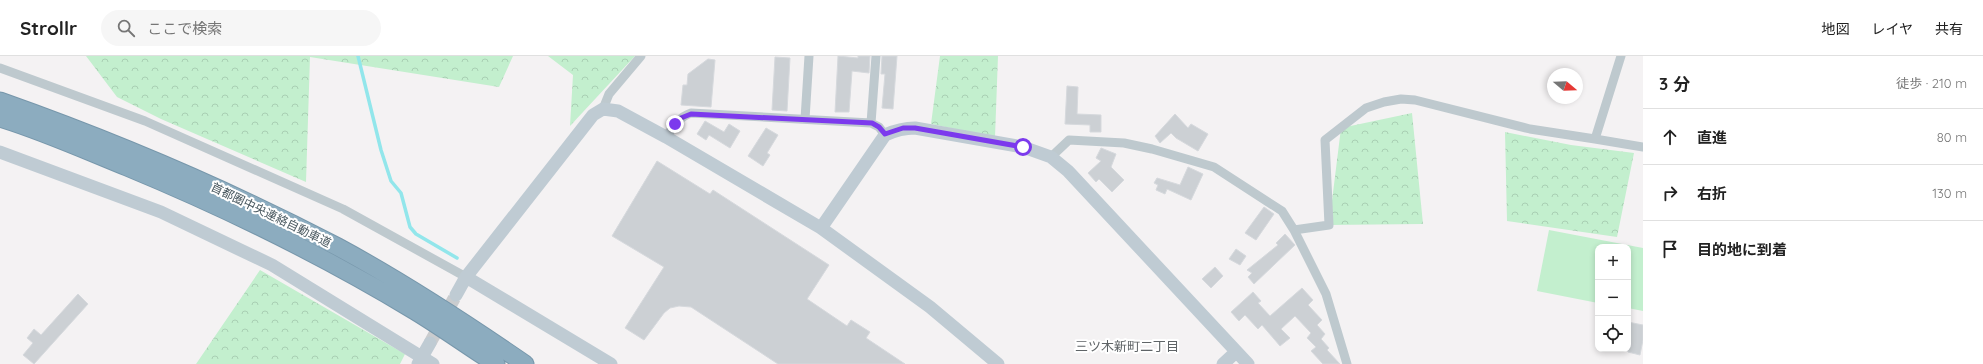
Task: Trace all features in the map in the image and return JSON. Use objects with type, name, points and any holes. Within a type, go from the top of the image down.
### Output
[{"type":"highway","name":"首都圏中央連絡自動車道","points":[[0,101],[115,144],[256,207],[338,248],[461,320],[525,364]]},
{"type":"highway","name":"首都圏中央連絡自動車道","points":[[0,118],[97,155],[182,190],[259,227],[335,266],[415,311],[496,364]]},
{"type":"highway","points":[[461,320],[535,364]]},
{"type":"street","points":[[456,295],[466,277],[593,115],[603,109],[609,94],[641,56]]},
{"type":"street","points":[[805,119],[809,56]]},
{"type":"street","points":[[872,123],[876,56]]},
{"type":"street","points":[[1595,139],[1622,56]]},
{"type":"street","points":[[0,68],[145,121],[343,209],[466,277],[610,364]]},
{"type":"street","points":[[1294,230],[1329,225],[1325,140],[1366,108],[1384,102],[1415,100],[1530,129],[1643,146]]},
{"type":"street","points":[[603,109],[618,111],[666,137],[821,228],[930,307],[998,364]]},
{"type":"street","points":[[666,137],[681,118],[691,114],[872,123],[879,127],[885,134]]},
{"type":"street","points":[[821,228],[885,134],[903,128],[915,128],[1008,143],[1051,157],[1068,172],[1248,364]]},
{"type":"street","points":[[1051,157],[1069,140],[1098,141],[1152,149],[1214,167],[1282,211],[1294,230],[1326,294],[1347,364]]},
{"type":"street","points":[[0,152],[161,212],[272,265],[420,360],[433,364]]},
{"type":"street","points":[[420,360],[430,343]]},
{"type":"street","points":[[1223,364],[1236,352]]},
{"type":"green space","points":[[86,56],[513,56],[499,87],[310,57],[306,182],[161,119],[117,97]]},
{"type":"green space","points":[[548,56],[635,56],[570,126],[573,75]]},
{"type":"green space","points":[[940,56],[998,56],[995,137],[931,124]]},
{"type":"green space","points":[[1412,113],[1423,224],[1329,225],[1341,128]]},
{"type":"green space","points":[[1505,132],[1571,145],[1634,153],[1617,237],[1507,221]]},
{"type":"green space","points":[[1549,230],[1622,244],[1595,244],[1595,302],[1537,291]]},
{"type":"green space","points":[[1631,246],[1643,248],[1643,311],[1631,309]]},
{"type":"green space","points":[[260,270],[405,354],[400,364],[196,364]]},
{"type":"building","points":[[838,56],[858,58],[858,56],[870,56],[869,73],[852,71],[849,112],[835,112]]},
{"type":"building","points":[[882,56],[897,56],[893,109],[882,108],[885,74],[881,74]]},
{"type":"building","points":[[775,57],[790,58],[787,111],[772,110]]},
{"type":"building","points":[[708,59],[715,60],[711,107],[681,105],[683,85],[687,85],[688,74]]},
{"type":"building","points":[[1067,86],[1078,87],[1077,114],[1101,115],[1101,132],[1090,132],[1090,125],[1065,124]]},
{"type":"building","points":[[1175,114],[1188,128],[1191,124],[1208,134],[1198,151],[1176,138],[1171,133],[1160,143],[1155,136]]},
{"type":"building","points":[[705,121],[724,132],[729,124],[740,131],[730,148],[709,135],[706,140],[697,134]]},
{"type":"building","points":[[766,128],[778,135],[767,153],[770,155],[763,166],[748,156]]},
{"type":"building","points":[[1101,148],[1116,154],[1111,167],[1124,180],[1112,192],[1099,179],[1096,182],[1088,173],[1101,161],[1096,158]]},
{"type":"building","points":[[657,161],[710,194],[713,190],[829,265],[807,299],[847,326],[851,320],[870,332],[866,338],[905,364],[778,364],[691,307],[679,306],[670,308],[664,313],[644,340],[625,328],[664,267],[612,236]]},
{"type":"building","points":[[1188,167],[1203,174],[1191,200],[1167,189],[1165,194],[1156,190],[1158,185],[1154,183],[1157,178],[1180,185]]},
{"type":"building","points":[[1264,207],[1274,214],[1256,240],[1245,233]]},
{"type":"building","points":[[1285,234],[1295,245],[1254,284],[1248,277],[1252,273],[1247,270],[1278,245],[1276,243]]},
{"type":"building","points":[[1236,249],[1246,256],[1240,265],[1229,259]]},
{"type":"building","points":[[1215,267],[1223,276],[1211,288],[1202,279]]},
{"type":"building","points":[[1302,288],[1313,300],[1308,305],[1322,320],[1317,325],[1325,334],[1321,339],[1329,348],[1327,350],[1340,364],[1323,364],[1311,351],[1316,347],[1307,338],[1311,333],[1295,316],[1281,329],[1290,338],[1280,346],[1262,325],[1258,329],[1245,315],[1239,321],[1231,312],[1253,292],[1261,301],[1258,303],[1270,316]]},
{"type":"building","points":[[78,294],[88,304],[34,364],[23,355],[33,343],[27,338],[34,329],[41,335]]},
{"type":"building","points":[[1631,323],[1643,325],[1643,340],[1640,355],[1628,352],[1631,352]]},
{"type":"waterway","points":[[358,56],[381,150],[391,181],[401,193],[410,227],[416,234],[457,258]]},
{"type":"tunnel","points":[[430,343],[456,295]]},
{"type":"district","name":"三ツ木新町二丁目","points":[[1127,346]]},
{"type":"route","points":[[675,124],[681,118],[691,114],[872,123],[879,127],[885,134],[903,128],[915,128],[1008,143],[1023,147]]}]
